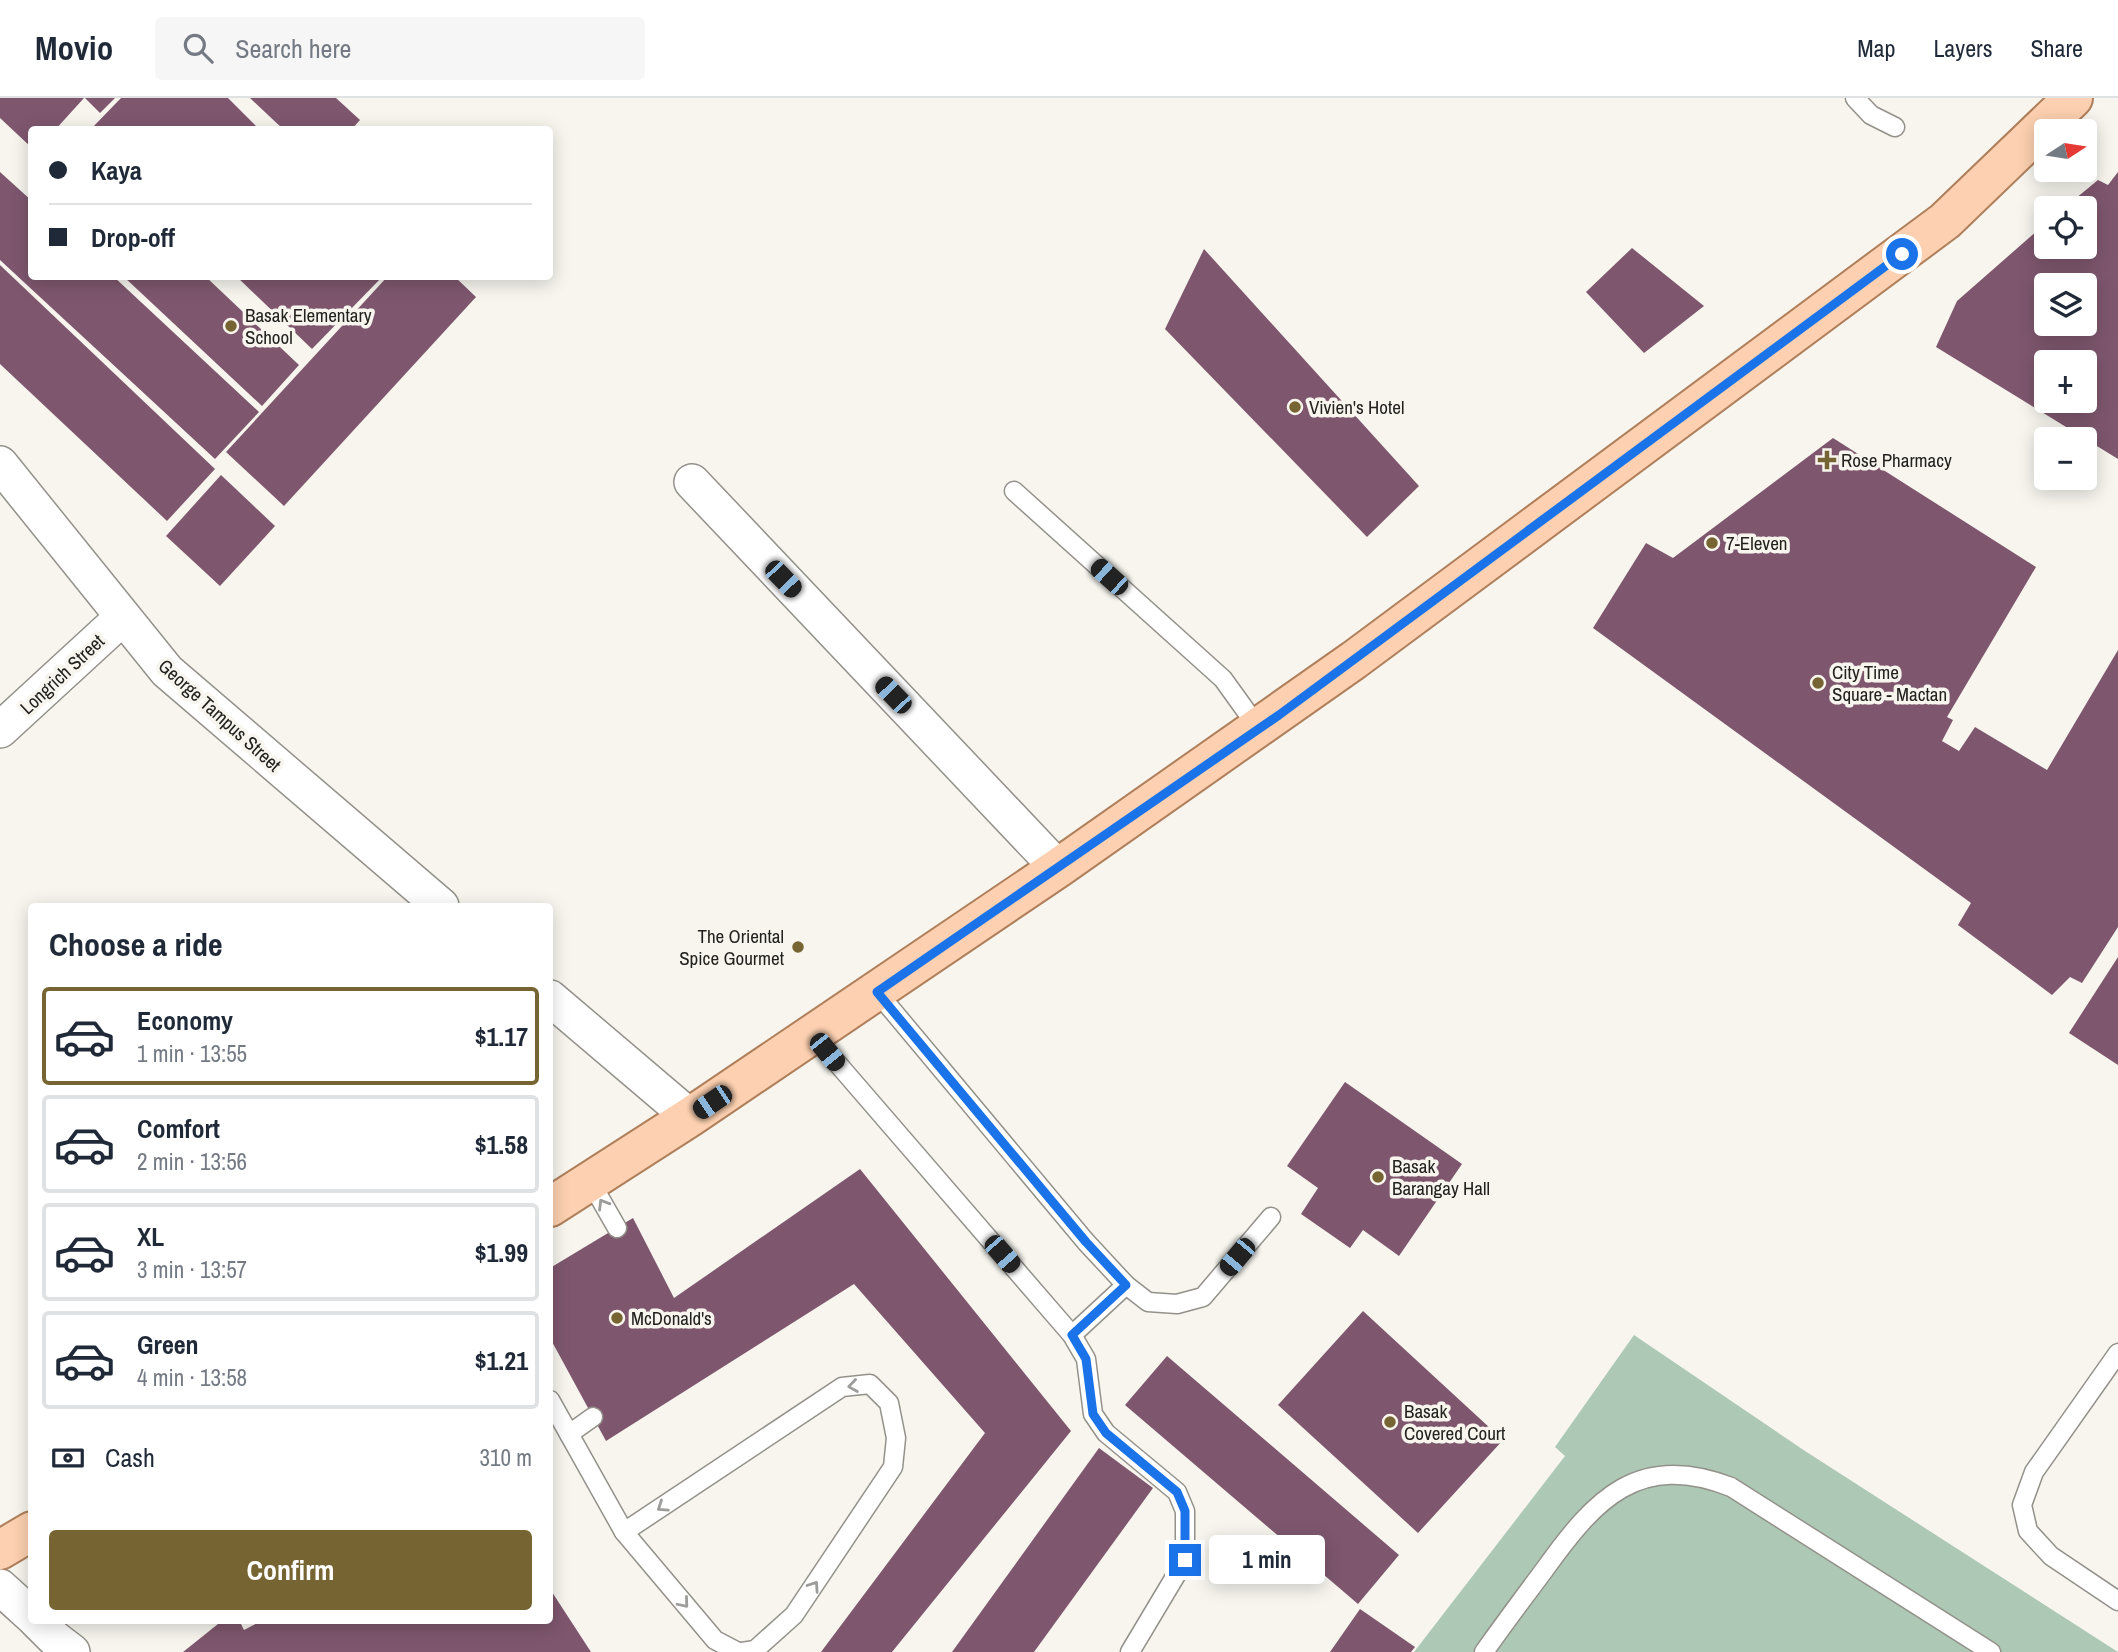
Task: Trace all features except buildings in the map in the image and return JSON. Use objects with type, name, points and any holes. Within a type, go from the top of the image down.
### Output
[{"type":"main road","points":[[553,1205],[877,992],[1259,729],[1945,222],[2073,98]]},
{"type":"main road","points":[[0,1550],[28,1533]]},
{"type":"street","name":"George Tampus Street","points":[[3,472],[167,671],[438,903]]},
{"type":"street","points":[[692,482],[1058,868]]},
{"type":"street","name":"Longrich Street","points":[[0,730],[123,617]]},
{"type":"street","points":[[553,1001],[690,1116]]},
{"type":"street","points":[[0,1587],[28,1612]]},
{"type":"street","points":[[40,1624],[72,1652]]},
{"type":"lane","points":[[1856,98],[1871,114],[1895,127]]},
{"type":"lane","points":[[1014,491],[1223,679],[1259,729]]},
{"type":"lane","points":[[877,992],[1086,1242],[1126,1285],[1148,1302],[1177,1304],[1203,1297],[1271,1217]]},
{"type":"lane","points":[[812,1034],[1072,1335],[1086,1359],[1093,1414],[1106,1433],[1177,1492],[1185,1511],[1185,1560],[1130,1652]]},
{"type":"lane","points":[[590,1181],[617,1228]]},
{"type":"lane","points":[[1072,1335],[1126,1285]]},
{"type":"lane","points":[[2118,1353],[2034,1472],[2022,1505],[2028,1531],[2051,1556],[2118,1601]]},
{"type":"lane","points":[[553,1405],[624,1532],[715,1640],[740,1652],[755,1650],[794,1615],[893,1467],[896,1438],[889,1404],[870,1384],[842,1387],[624,1532]]},
{"type":"lane","points":[[569,1434],[593,1417]]},
{"type":"lane","points":[[1484,1652],[1575,1527],[1608,1496],[1639,1481],[1674,1474],[1705,1477],[1731,1488],[1991,1652]]},
{"type":"green space","points":[[1634,1335],[1805,1451],[2118,1652],[1414,1652],[1565,1456],[1555,1447]]},
{"type":"place","name":"Basak Elementary School","points":[[231,326]]},
{"type":"place","name":"Vivien's Hotel","points":[[1295,407]]},
{"type":"place","name":"Rose Pharmacy","points":[[1827,460]]},
{"type":"place","name":"7-Eleven","points":[[1712,543]]},
{"type":"place","name":"City Time Square - Mactan","points":[[1818,683]]},
{"type":"place","name":"The Oriental Spice Gourmet","points":[[798,947]]},
{"type":"place","name":"Basak Barangay Hall","points":[[1378,1177]]},
{"type":"place","name":"McDonald's","points":[[617,1318]]},
{"type":"place","name":"Basak Covered Court","points":[[1390,1422]]},
{"type":"route","points":[[1185,1560],[1185,1511],[1177,1492],[1106,1433],[1093,1414],[1086,1359],[1072,1335],[1126,1285],[1086,1242],[877,992],[1279,715],[1902,254]]}]
